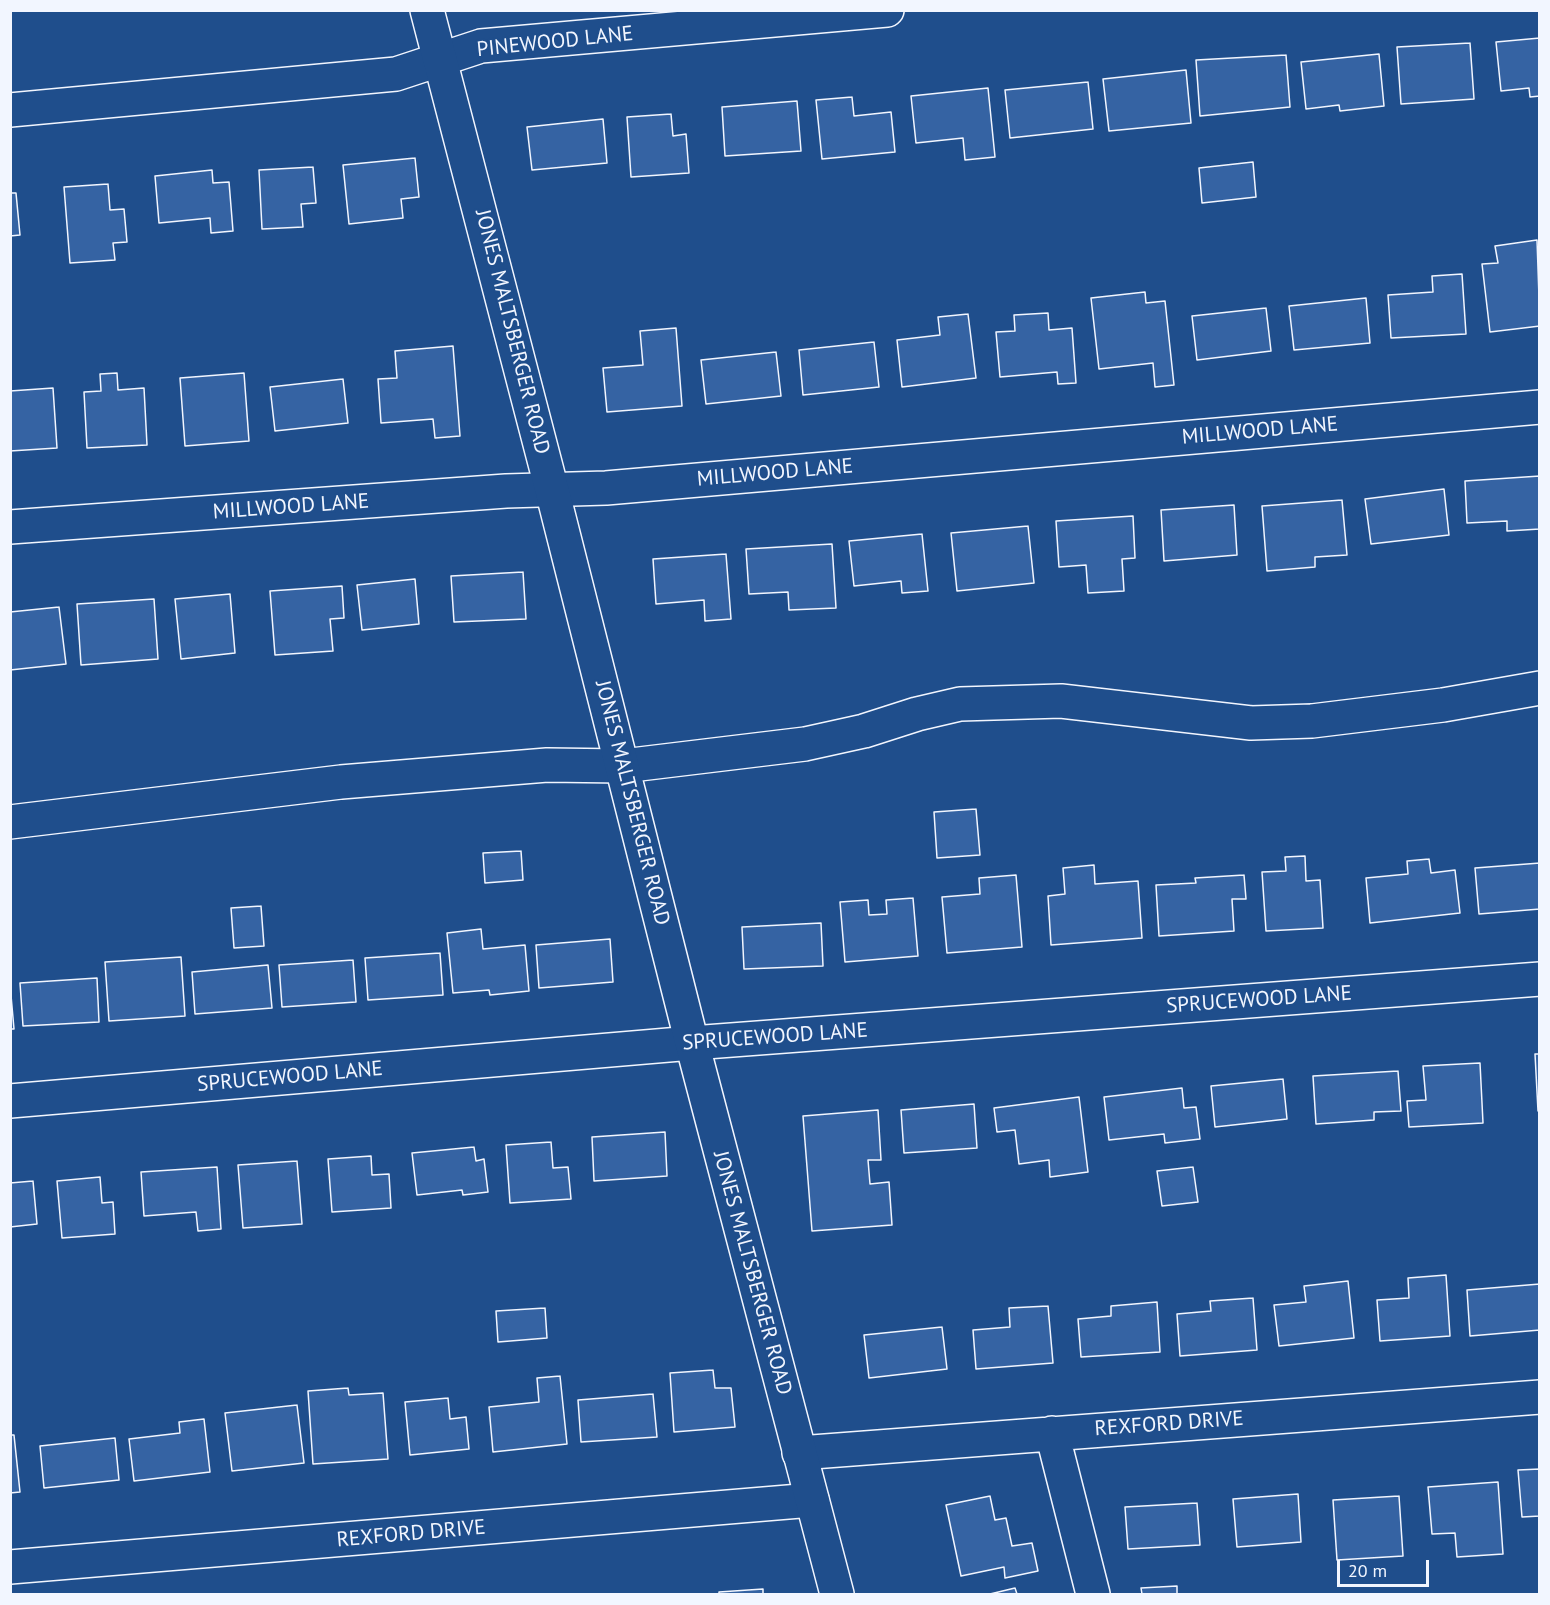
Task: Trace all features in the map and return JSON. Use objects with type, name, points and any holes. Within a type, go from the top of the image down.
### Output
[{"type":"street","name":"JONES MALTSBERGER ROAD","points":[[428,10],[692,1043],[837,1594]]},
{"type":"street","name":"PINEWOOD LANE","points":[[10,110],[396,74],[481,46],[888,10]]},
{"type":"street","name":"MILLWOOD LANE","points":[[10,527],[506,491],[606,489],[1539,407]]},
{"type":"street","points":[[10,822],[353,781],[547,765],[623,766],[805,744],[864,731],[917,714],[960,704],[1061,700],[1251,723],[1312,721],[1443,705],[1539,688]]},
{"type":"street","name":"SPRUCEWOOD LANE","points":[[10,1101],[692,1043],[1539,979]]},
{"type":"street","name":"REXFORD DRIVE","points":[[799,1453],[1539,1397]]},
{"type":"street","points":[[1052,1433],[1093,1594]]},
{"type":"street","name":"REXFORD DRIVE","points":[[10,1568],[812,1500]]},
{"type":"building","points":[[1540,38],[1540,96],[1530,97],[1529,88],[1501,91],[1496,42]]},
{"type":"building","points":[[1470,43],[1474,99],[1401,104],[1397,47]]},
{"type":"building","points":[[1379,54],[1384,106],[1340,111],[1339,105],[1306,109],[1301,62]]},
{"type":"building","points":[[1286,55],[1290,107],[1200,116],[1196,60]]},
{"type":"building","points":[[1186,70],[1191,123],[1109,131],[1103,79]]},
{"type":"building","points":[[1088,82],[1093,129],[1010,138],[1005,90]]},
{"type":"building","points":[[988,88],[995,157],[965,160],[963,138],[916,143],[911,96]]},
{"type":"building","points":[[852,97],[854,116],[891,112],[895,152],[822,159],[816,100]]},
{"type":"building","points":[[797,101],[801,151],[725,156],[722,107]]},
{"type":"building","points":[[671,114],[673,136],[686,134],[689,173],[631,177],[627,117]]},
{"type":"building","points":[[603,119],[607,163],[532,170],[527,127]]},
{"type":"building","points":[[415,158],[419,197],[401,199],[403,218],[349,224],[343,165]]},
{"type":"building","points":[[1253,162],[1256,197],[1202,203],[1199,168]]},
{"type":"building","points":[[313,167],[316,203],[301,204],[303,227],[262,229],[259,170]]},
{"type":"building","points":[[212,170],[213,183],[229,182],[233,231],[211,233],[210,218],[159,223],[155,176]]},
{"type":"building","points":[[108,184],[110,210],[124,209],[127,242],[113,243],[115,260],[70,263],[64,187]]},
{"type":"building","points":[[10,193],[16,193],[20,235],[10,236]]},
{"type":"building","points":[[1537,240],[1540,326],[1490,332],[1482,264],[1498,263],[1495,246]]},
{"type":"building","points":[[1462,274],[1466,334],[1391,338],[1388,295],[1433,292],[1432,276]]},
{"type":"building","points":[[1145,292],[1146,303],[1165,301],[1174,385],[1155,387],[1153,363],[1099,369],[1091,298]]},
{"type":"building","points":[[1366,298],[1370,343],[1294,350],[1289,306]]},
{"type":"building","points":[[1266,308],[1271,351],[1197,360],[1192,316]]},
{"type":"building","points":[[1048,313],[1049,330],[1072,328],[1076,383],[1058,384],[1057,372],[1000,377],[996,332],[1015,331],[1014,315]]},
{"type":"building","points":[[968,314],[976,378],[902,387],[897,340],[940,335],[938,317]]},
{"type":"building","points":[[676,328],[682,406],[607,412],[603,368],[643,365],[640,331]]},
{"type":"building","points":[[874,342],[879,387],[803,395],[799,350]]},
{"type":"building","points":[[453,346],[460,436],[435,438],[433,419],[381,423],[378,379],[397,378],[395,351]]},
{"type":"building","points":[[776,352],[781,396],[706,404],[701,360]]},
{"type":"building","points":[[117,373],[118,390],[144,388],[147,445],[87,448],[84,392],[101,391],[100,374]]},
{"type":"building","points":[[244,373],[249,441],[185,446],[180,378]]},
{"type":"building","points":[[343,379],[348,423],[275,431],[270,387]]},
{"type":"building","points":[[53,388],[57,448],[10,451],[10,391]]},
{"type":"building","points":[[1540,476],[1540,529],[1507,531],[1507,521],[1467,523],[1465,481]]},
{"type":"building","points":[[1444,489],[1449,535],[1371,544],[1365,499]]},
{"type":"building","points":[[1342,500],[1347,555],[1315,557],[1315,567],[1267,571],[1262,506]]},
{"type":"building","points":[[1234,505],[1237,555],[1164,561],[1161,510]]},
{"type":"building","points":[[1133,516],[1135,558],[1122,559],[1124,591],[1088,593],[1086,565],[1059,567],[1056,521]]},
{"type":"building","points":[[1028,526],[1034,583],[957,591],[951,533]]},
{"type":"building","points":[[922,534],[928,591],[902,593],[901,581],[854,586],[849,541]]},
{"type":"building","points":[[832,544],[836,608],[789,610],[788,592],[749,594],[746,549]]},
{"type":"building","points":[[726,554],[731,619],[705,621],[704,600],[656,604],[653,559]]},
{"type":"building","points":[[523,572],[526,619],[454,622],[451,576]]},
{"type":"building","points":[[415,579],[419,624],[362,630],[357,585]]},
{"type":"building","points":[[342,586],[344,618],[330,619],[333,651],[275,655],[270,591]]},
{"type":"building","points":[[230,594],[235,653],[181,659],[175,599]]},
{"type":"building","points":[[154,599],[158,659],[81,665],[77,604]]},
{"type":"building","points":[[59,607],[66,664],[10,670],[10,612]]},
{"type":"building","points":[[976,809],[980,855],[937,858],[934,812]]},
{"type":"building","points":[[521,851],[523,880],[485,883],[483,853]]},
{"type":"building","points":[[1305,856],[1306,881],[1320,880],[1323,928],[1266,931],[1262,872],[1286,871],[1285,857]]},
{"type":"building","points":[[1429,859],[1431,873],[1455,870],[1460,913],[1370,923],[1366,878],[1408,874],[1407,861]]},
{"type":"building","points":[[1540,863],[1540,909],[1479,914],[1475,868]]},
{"type":"building","points":[[1094,865],[1095,884],[1138,881],[1142,938],[1051,945],[1048,896],[1065,894],[1063,868]]},
{"type":"building","points":[[1016,875],[1022,947],[947,953],[942,897],[980,894],[979,878]]},
{"type":"building","points":[[1244,875],[1246,899],[1232,899],[1234,931],[1159,936],[1156,885],[1196,883],[1195,878]]},
{"type":"building","points":[[913,898],[918,956],[845,962],[840,902],[868,900],[869,915],[887,914],[886,900]]},
{"type":"building","points":[[261,906],[264,946],[234,948],[231,908]]},
{"type":"building","points":[[821,923],[823,966],[744,969],[742,927]]},
{"type":"building","points":[[481,929],[483,949],[525,945],[529,991],[490,995],[489,990],[453,993],[447,933]]},
{"type":"building","points":[[610,939],[613,982],[539,988],[536,945]]},
{"type":"building","points":[[440,953],[443,995],[368,1000],[365,958]]},
{"type":"building","points":[[181,957],[185,1016],[109,1021],[105,962]]},
{"type":"building","points":[[353,960],[356,1002],[282,1007],[279,965]]},
{"type":"building","points":[[268,965],[272,1008],[195,1014],[192,972]]},
{"type":"building","points":[[97,978],[99,1022],[23,1026],[20,983]]},
{"type":"building","points":[[10,984],[14,1029],[10,1029]]},
{"type":"building","points":[[1535,1054],[1540,1054],[1540,1111],[1538,1111]]},
{"type":"building","points":[[1480,1063],[1483,1123],[1409,1127],[1407,1101],[1426,1100],[1423,1066]]},
{"type":"building","points":[[1398,1071],[1401,1111],[1374,1112],[1374,1120],[1316,1124],[1313,1076]]},
{"type":"building","points":[[1283,1079],[1287,1119],[1215,1127],[1211,1086]]},
{"type":"building","points":[[1182,1088],[1184,1108],[1196,1107],[1200,1139],[1165,1143],[1164,1134],[1109,1140],[1104,1097]]},
{"type":"building","points":[[1079,1097],[1088,1172],[1050,1177],[1049,1160],[1019,1164],[1015,1130],[997,1132],[994,1108]]},
{"type":"building","points":[[974,1104],[977,1148],[904,1153],[901,1110]]},
{"type":"building","points":[[878,1110],[881,1160],[868,1160],[870,1184],[889,1182],[892,1225],[812,1231],[803,1116]]},
{"type":"building","points":[[665,1132],[667,1176],[594,1181],[592,1137]]},
{"type":"building","points":[[551,1142],[553,1168],[568,1167],[571,1199],[510,1203],[506,1145]]},
{"type":"building","points":[[474,1147],[476,1161],[484,1159],[488,1192],[463,1195],[462,1190],[417,1195],[412,1153]]},
{"type":"building","points":[[371,1156],[372,1175],[389,1174],[391,1208],[332,1212],[328,1159]]},
{"type":"building","points":[[297,1161],[302,1224],[243,1228],[238,1165]]},
{"type":"building","points":[[217,1167],[221,1229],[198,1231],[196,1212],[144,1216],[141,1172]]},
{"type":"building","points":[[1193,1167],[1198,1202],[1162,1206],[1157,1171]]},
{"type":"building","points":[[100,1177],[102,1203],[113,1202],[115,1234],[62,1238],[57,1181]]},
{"type":"building","points":[[33,1181],[37,1224],[10,1227],[10,1183]]},
{"type":"building","points":[[1446,1275],[1450,1336],[1380,1341],[1377,1300],[1409,1298],[1408,1278]]},
{"type":"building","points":[[1348,1281],[1354,1338],[1279,1346],[1274,1305],[1306,1302],[1304,1286]]},
{"type":"building","points":[[1540,1284],[1540,1330],[1470,1336],[1467,1290]]},
{"type":"building","points":[[1253,1298],[1257,1350],[1180,1356],[1177,1314],[1211,1311],[1210,1301]]},
{"type":"building","points":[[1157,1302],[1160,1352],[1081,1357],[1078,1319],[1111,1316],[1111,1306]]},
{"type":"building","points":[[1048,1306],[1053,1363],[976,1369],[973,1330],[1010,1327],[1009,1308]]},
{"type":"building","points":[[545,1308],[547,1338],[498,1342],[496,1311]]},
{"type":"building","points":[[942,1327],[947,1369],[869,1378],[864,1335]]},
{"type":"building","points":[[713,1370],[715,1388],[731,1388],[735,1427],[674,1432],[670,1373]]},
{"type":"building","points":[[560,1376],[567,1444],[493,1452],[489,1407],[539,1402],[537,1378]]},
{"type":"building","points":[[348,1388],[349,1395],[383,1393],[388,1459],[313,1464],[308,1391]]},
{"type":"building","points":[[653,1394],[657,1437],[581,1442],[578,1400]]},
{"type":"building","points":[[448,1398],[450,1419],[466,1417],[469,1449],[410,1455],[405,1402]]},
{"type":"building","points":[[297,1405],[304,1463],[232,1471],[225,1413]]},
{"type":"building","points":[[204,1419],[210,1472],[134,1481],[129,1439],[180,1433],[179,1422]]},
{"type":"building","points":[[10,1435],[14,1435],[20,1492],[10,1493]]},
{"type":"building","points":[[115,1438],[119,1480],[44,1488],[40,1446]]},
{"type":"building","points":[[1540,1469],[1540,1516],[1522,1517],[1518,1470]]},
{"type":"building","points":[[1498,1482],[1503,1554],[1457,1557],[1455,1533],[1432,1534],[1428,1487]]},
{"type":"building","points":[[1298,1494],[1301,1542],[1237,1547],[1233,1499]]},
{"type":"building","points":[[990,1496],[995,1520],[1006,1518],[1012,1546],[1032,1543],[1038,1571],[1005,1578],[1004,1567],[961,1576],[946,1505]]},
{"type":"building","points":[[1399,1496],[1403,1556],[1337,1560],[1333,1500]]},
{"type":"building","points":[[1197,1503],[1200,1545],[1128,1549],[1125,1507]]},
{"type":"building","points":[[1177,1586],[1177,1594],[1142,1594],[1141,1588]]},
{"type":"building","points":[[1015,1588],[1017,1594],[990,1594]]},
{"type":"building","points":[[763,1589],[763,1594],[719,1594],[719,1592]]}]
